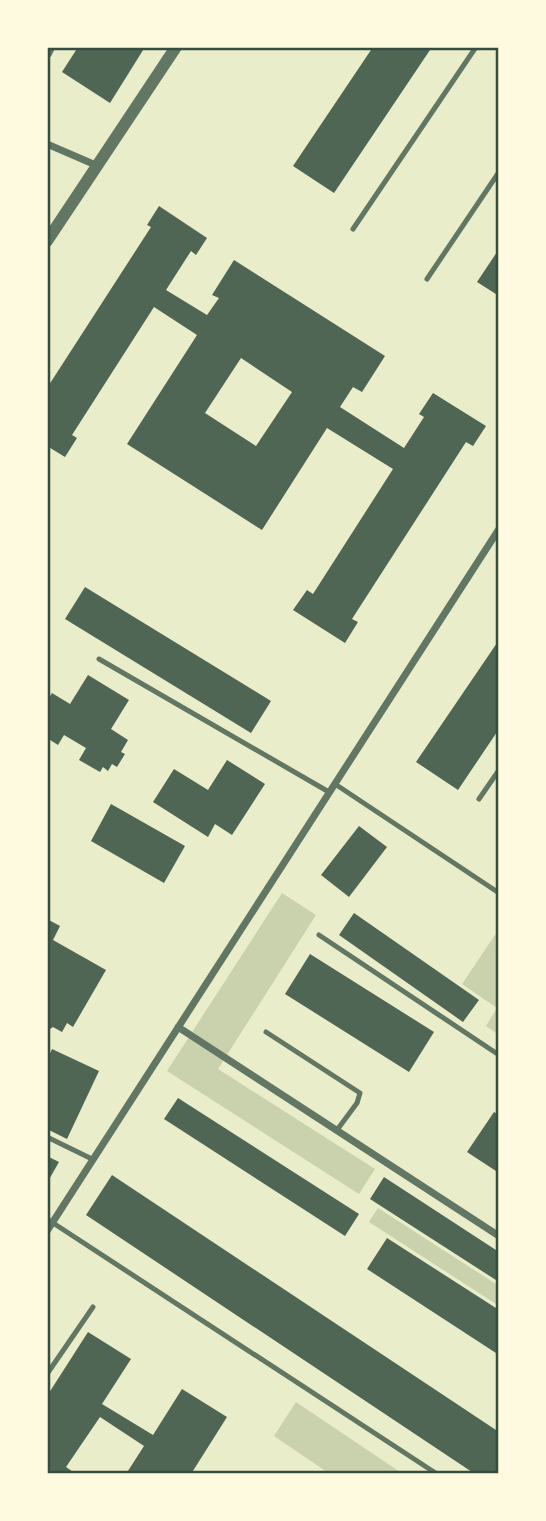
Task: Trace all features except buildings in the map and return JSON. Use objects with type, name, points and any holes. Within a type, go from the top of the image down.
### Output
[{"type":"street","points":[[47,241],[176,47]]},
{"type":"street","points":[[47,144],[98,166]]},
{"type":"street","points":[[47,1231],[50,1221],[499,529]]},
{"type":"street","points":[[178,1027],[499,1236]]},
{"type":"lane","points":[[49,55],[53,47]]},
{"type":"lane","points":[[353,229],[476,47]]},
{"type":"lane","points":[[427,278],[499,172]]},
{"type":"lane","points":[[99,659],[329,792]]},
{"type":"lane","points":[[479,799],[499,770]]},
{"type":"lane","points":[[335,784],[499,893]]},
{"type":"lane","points":[[319,936],[496,1053]]},
{"type":"lane","points":[[266,1031],[360,1093],[357,1103],[337,1130]]},
{"type":"lane","points":[[47,1137],[92,1159]]},
{"type":"lane","points":[[50,1221],[437,1474]]},
{"type":"lane","points":[[47,1374],[93,1307]]},
{"type":"green space","points":[[282,893],[316,915],[218,1069],[375,1169],[359,1194],[167,1071]]},
{"type":"green space","points":[[499,929],[499,1035],[486,1026],[497,1008],[462,984]]},
{"type":"green space","points":[[378,1208],[499,1286],[499,1306],[369,1222]]},
{"type":"green space","points":[[296,1402],[403,1474],[330,1474],[274,1436]]}]
